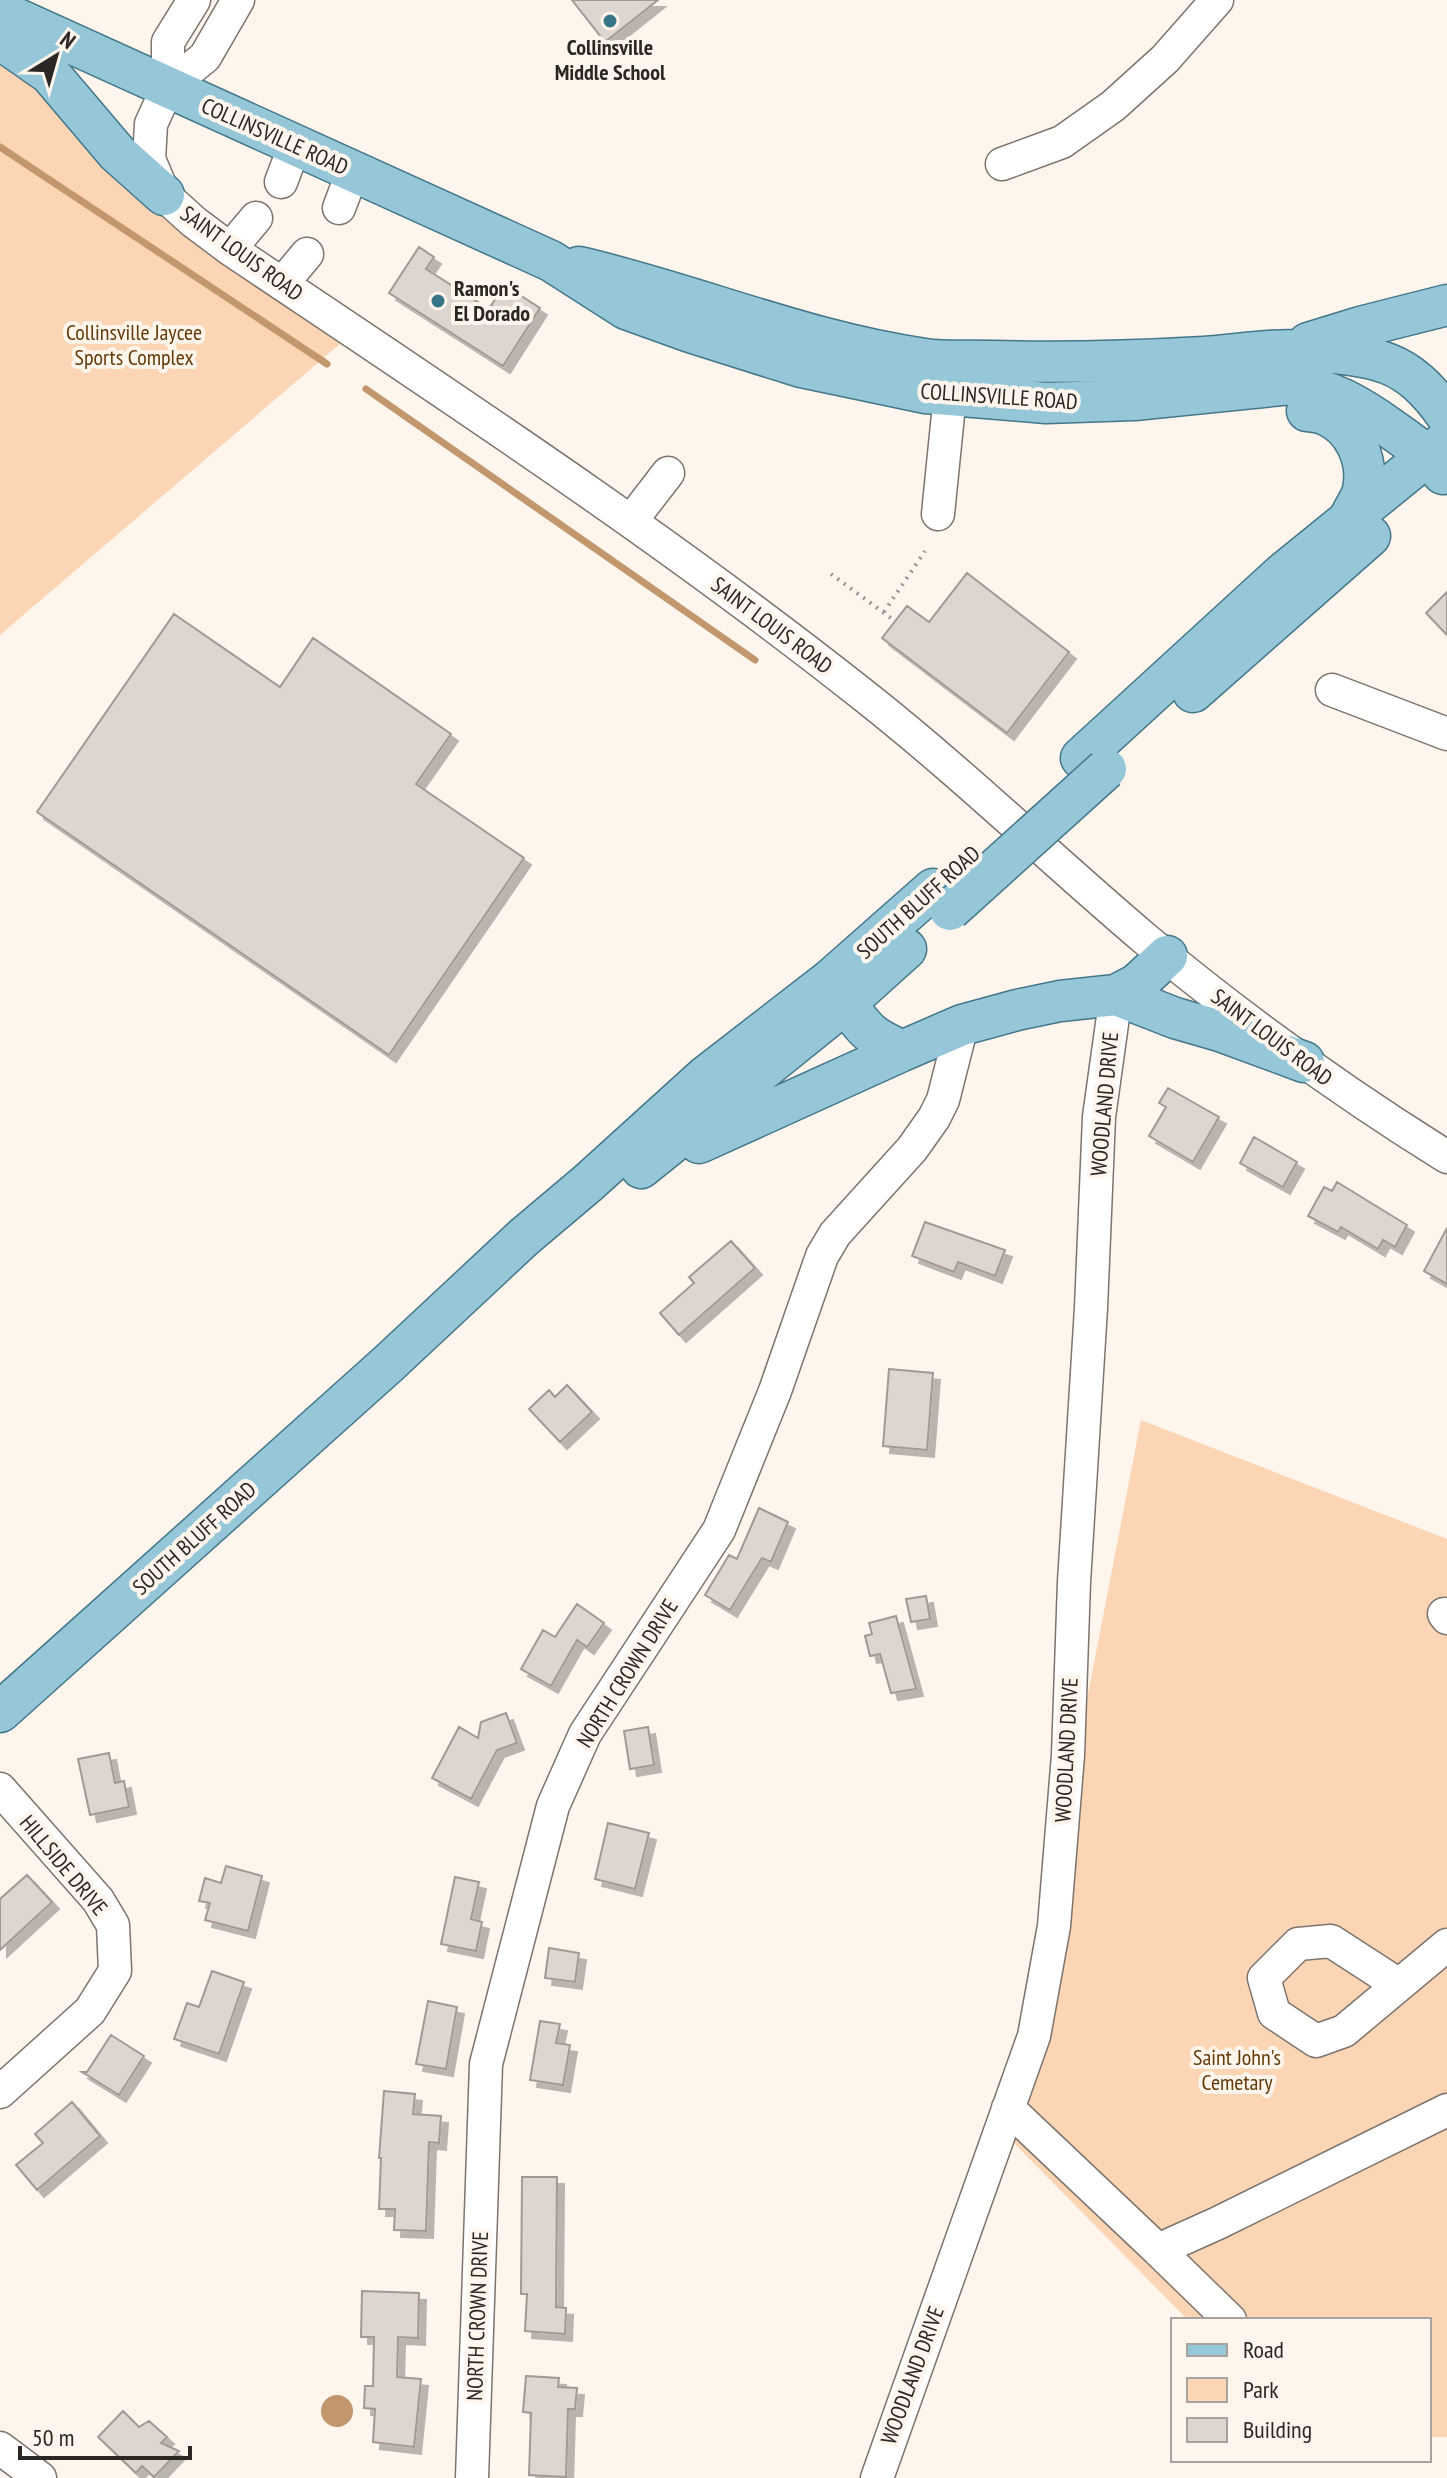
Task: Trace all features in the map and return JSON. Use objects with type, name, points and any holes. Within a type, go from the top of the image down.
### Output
[{"type":"main road","name":"COLLINSVILLE ROAD","points":[[0,11],[551,261],[642,282],[746,316],[843,342],[926,359],[952,377],[1046,403],[1134,400],[1292,384],[1314,387],[1357,406],[1442,460]]},
{"type":"main road","points":[[0,39],[50,74],[117,153],[164,195]]},
{"type":"main road","points":[[1283,351],[1447,305]]},
{"type":"main road","name":"COLLINSVILLE ROAD","points":[[952,377],[1033,362],[1131,362],[1294,350],[1364,356],[1384,362],[1425,388],[1447,416]]},
{"type":"main road","points":[[1134,400],[1178,414],[1289,406],[1326,415],[1350,431],[1359,449],[1363,490],[1349,519]]},
{"type":"main road","name":"SOUTH BLUFF ROAD","points":[[1093,763],[1282,574],[1349,519],[1442,460]]},
{"type":"main road","name":"SOUTH BLUFF ROAD","points":[[388,1364],[468,1311],[622,1183],[1093,763],[1442,460]]},
{"type":"main road","points":[[622,1183],[730,1127],[962,1025],[1060,1001],[1116,995],[1137,984],[1167,956]]},
{"type":"main road","points":[[839,991],[855,1017],[873,1035],[902,1051]]},
{"type":"main road","name":"SOUTH BLUFF ROAD","points":[[0,1712],[706,1076],[839,991]]},
{"type":"main road","points":[[1116,995],[1304,1062]]},
{"type":"street","points":[[168,87],[168,42],[194,0]]},
{"type":"street","points":[[168,87],[205,57],[238,0]]},
{"type":"street","points":[[1002,164],[1062,142],[1113,106],[1165,59],[1217,0]]},
{"type":"street","name":"SAINT LOUIS ROAD","points":[[168,87],[151,124],[149,159],[164,195],[194,222],[733,594],[868,699],[979,791],[1167,956],[1236,1012],[1385,1119],[1447,1157]]},
{"type":"street","points":[[281,182],[295,145]]},
{"type":"street","points":[[339,208],[353,171]]},
{"type":"street","points":[[230,249],[256,218]]},
{"type":"street","points":[[282,284],[307,254]]},
{"type":"street","points":[[938,514],[952,377]]},
{"type":"street","points":[[631,521],[668,473]]},
{"type":"street","points":[[1332,690],[1447,734]]},
{"type":"street","name":"WOODLAND DRIVE","points":[[877,2478],[1034,2036],[1054,1926],[1068,1755],[1074,1582],[1099,1117],[1116,995]]},
{"type":"street","name":"NORTH CROWN DRIVE","points":[[472,2478],[486,2064],[553,1806],[585,1734],[719,1530],[775,1391],[822,1256],[835,1234],[912,1149],[934,1118],[943,1100],[962,1025]]},
{"type":"street","name":"HILLSIDE DRIVE","points":[[0,1789],[98,1900],[113,1925],[115,1971],[90,2011],[0,2092]]},
{"type":"street","points":[[1399,1985],[1447,1945]]},
{"type":"street","points":[[1008,2108],[1228,2318]]},
{"type":"street","points":[[1158,2250],[1447,2110]]},
{"type":"street","points":[[0,2448],[40,2478]]},
{"type":"path","points":[[884,613],[925,551]]},
{"type":"path","points":[[831,574],[895,621]]},
{"type":"green space","name":"Collinsville Jaycee Sports Complex","points":[[0,42],[354,332],[0,635]]},
{"type":"green space","name":"Saint John's Cemetary","points":[[1141,1420],[1447,1539],[1447,2437],[1431,2437],[1431,2318],[1186,2318],[1000,2129]]},
{"type":"shaded area","points":[[337,2395],[348,2400],[353,2411],[348,2422],[337,2427],[326,2422],[321,2411],[326,2400]]},
{"type":"building","name":"Collinsville Middle School","points":[[572,0],[658,0],[605,42]]},
{"type":"building","name":"Ramon's El Dorado","points":[[419,247],[434,257],[426,269],[489,309],[504,285],[540,308],[503,366],[389,293]]},
{"type":"building","points":[[967,573],[1069,652],[1007,733],[882,638],[907,606],[929,622]]},
{"type":"building","points":[[1447,592],[1447,635],[1426,613]]},
{"type":"building","points":[[174,614],[280,687],[313,638],[451,734],[416,784],[524,858],[389,1055],[37,812]]},
{"type":"building","points":[[1168,1088],[1219,1117],[1193,1162],[1149,1136],[1166,1107],[1159,1103]]},
{"type":"building","points":[[1254,1137],[1297,1162],[1283,1187],[1240,1163]]},
{"type":"building","points":[[1337,1182],[1407,1225],[1395,1247],[1383,1240],[1378,1249],[1341,1227],[1338,1232],[1308,1216],[1324,1187],[1332,1191]]},
{"type":"building","points":[[925,1222],[1005,1250],[995,1276],[958,1262],[954,1272],[912,1256]]},
{"type":"building","points":[[1447,1228],[1447,1284],[1424,1271]]},
{"type":"building","points":[[731,1241],[755,1268],[679,1335],[660,1313],[694,1283],[689,1277]]},
{"type":"building","points":[[889,1369],[933,1373],[927,1450],[883,1446]]},
{"type":"building","points":[[567,1385],[592,1412],[560,1442],[529,1409],[549,1390],[555,1397]]},
{"type":"building","points":[[759,1508],[788,1522],[771,1562],[762,1558],[730,1610],[705,1595],[729,1555],[737,1559]]},
{"type":"building","points":[[926,1596],[930,1619],[911,1622],[906,1599]]},
{"type":"building","points":[[577,1604],[604,1623],[587,1647],[577,1640],[551,1686],[521,1669],[543,1630],[555,1637]]},
{"type":"building","points":[[896,1616],[916,1689],[891,1693],[880,1654],[870,1656],[865,1636],[872,1634],[869,1623]]},
{"type":"building","points":[[506,1713],[517,1743],[497,1750],[471,1799],[432,1778],[459,1727],[478,1738],[481,1722]]},
{"type":"building","points":[[648,1727],[654,1765],[630,1769],[624,1731]]},
{"type":"building","points":[[109,1753],[115,1783],[124,1781],[129,1807],[90,1815],[78,1759]]},
{"type":"building","points":[[608,1823],[649,1833],[635,1889],[595,1879]]},
{"type":"building","points":[[226,1866],[262,1876],[248,1931],[205,1920],[210,1903],[199,1901],[205,1878],[221,1883]]},
{"type":"building","points":[[27,1875],[52,1902],[0,1950],[0,1899]]},
{"type":"building","points":[[455,1877],[479,1882],[471,1919],[482,1922],[476,1951],[441,1944]]},
{"type":"building","points":[[549,1948],[579,1953],[575,1982],[545,1978]]},
{"type":"building","points":[[212,1971],[244,1982],[219,2054],[174,2039],[187,2003],[199,2007]]},
{"type":"building","points":[[428,2001],[457,2007],[446,2069],[416,2064]]},
{"type":"building","points":[[540,2021],[560,2024],[556,2043],[570,2045],[563,2085],[530,2080]]},
{"type":"building","points":[[111,2035],[144,2056],[119,2095],[82,2072],[87,2072]]},
{"type":"building","points":[[384,2091],[415,2094],[413,2114],[441,2116],[439,2143],[429,2142],[426,2231],[394,2230],[395,2209],[379,2209]]},
{"type":"building","points":[[72,2102],[100,2136],[37,2190],[16,2165],[43,2143],[35,2134]]},
{"type":"building","points":[[522,2177],[557,2177],[556,2307],[566,2308],[565,2334],[525,2331],[527,2294],[521,2294]]},
{"type":"building","points":[[362,2291],[419,2293],[418,2338],[398,2337],[397,2377],[421,2379],[414,2447],[373,2442],[375,2409],[364,2408],[365,2386],[373,2386],[374,2337],[361,2337]]},
{"type":"building","points":[[526,2376],[559,2378],[558,2387],[577,2388],[575,2409],[568,2409],[566,2477],[529,2475],[531,2413],[523,2412]]},
{"type":"building","points":[[123,2411],[139,2427],[149,2421],[167,2437],[161,2443],[179,2451],[154,2477],[142,2466],[136,2473],[98,2437]]},
{"type":"waterway","points":[[0,147],[327,364]]},
{"type":"waterway","points":[[366,389],[755,660]]},
{"type":"place","name":"Collinsville Middle School","points":[[610,21]]},
{"type":"place","name":"Ramon's El Dorado","points":[[438,301]]}]
